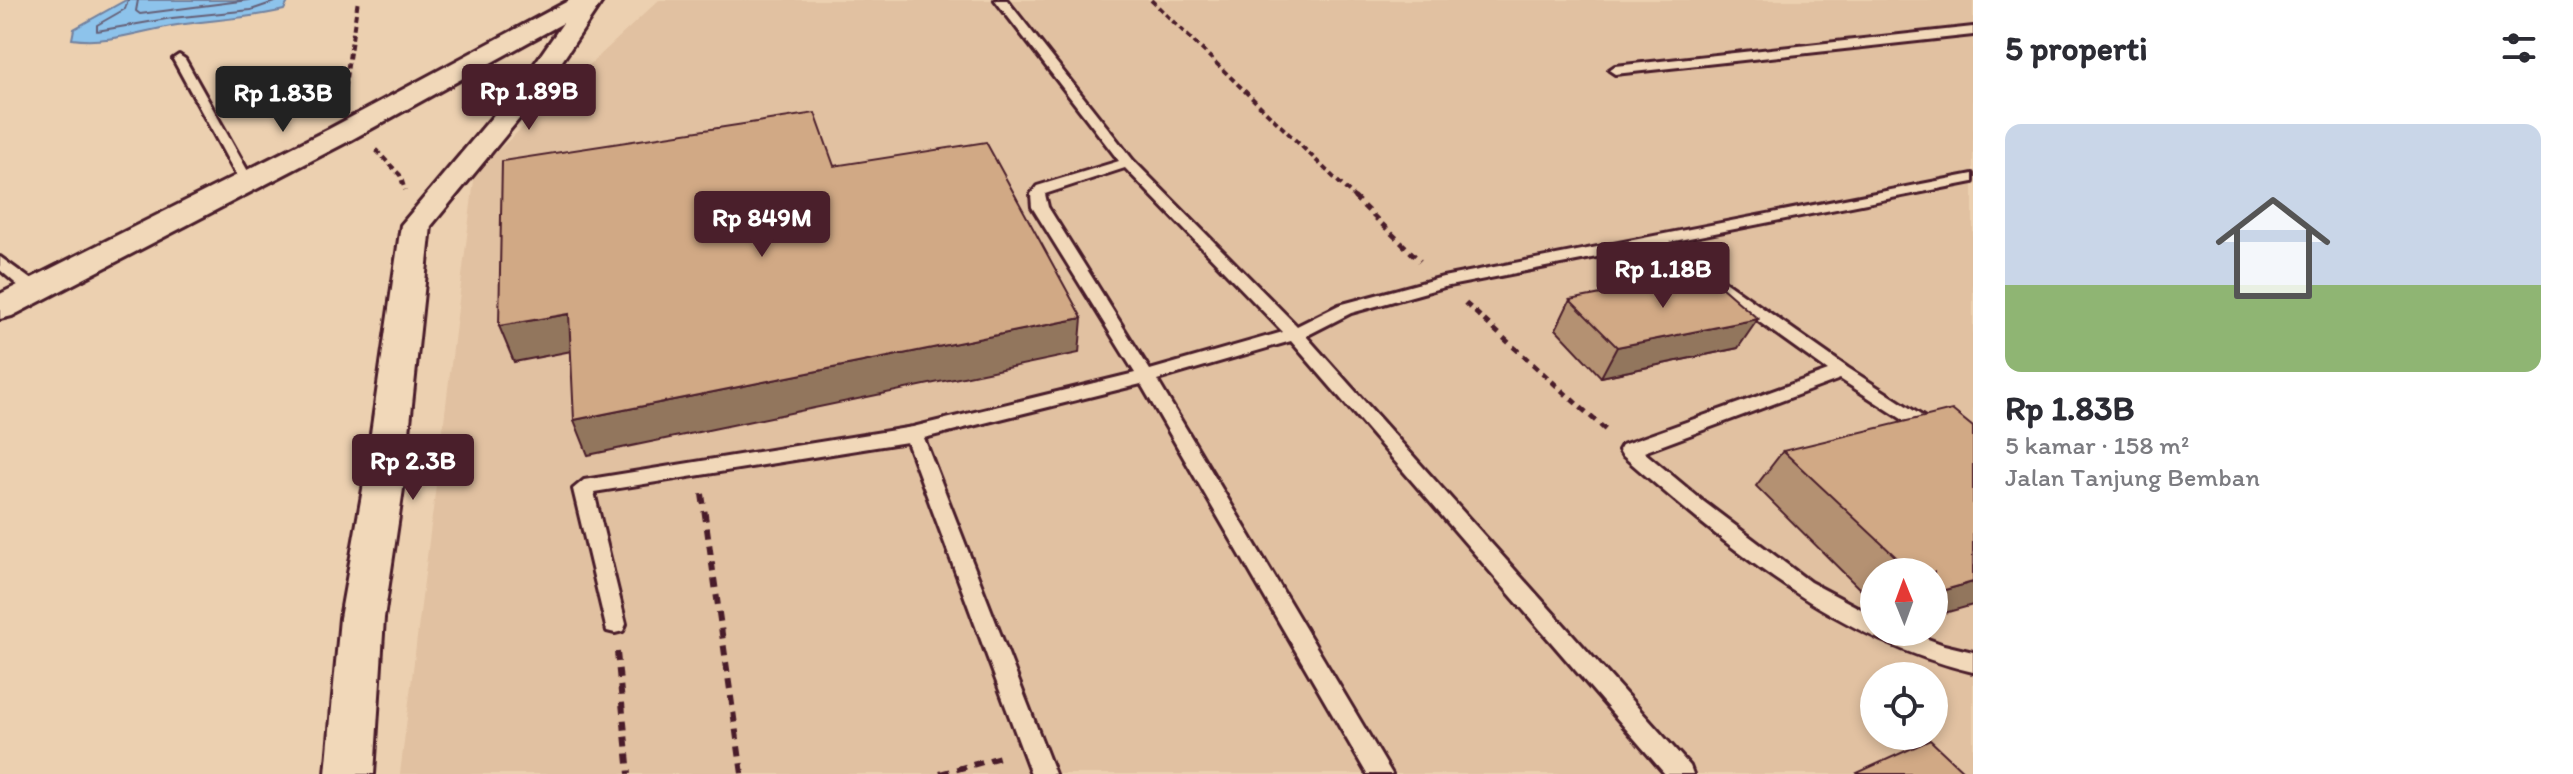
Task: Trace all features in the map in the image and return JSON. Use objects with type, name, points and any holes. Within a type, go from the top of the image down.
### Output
[{"type":"street","points":[[0,308],[339,135],[589,0]]},
{"type":"street","points":[[350,774],[362,618],[383,489],[416,225],[533,85],[589,0]]},
{"type":"lane","points":[[1001,0],[1128,163],[1295,334],[1681,774]]},
{"type":"lane","points":[[1615,70],[1973,31]]},
{"type":"lane","points":[[179,59],[247,182]]},
{"type":"lane","points":[[1128,163],[1042,189],[1038,198],[1040,207],[1146,377],[1380,774]]},
{"type":"lane","points":[[615,624],[583,489],[599,482],[913,434],[1146,377],[1295,334],[1345,309],[1443,282],[1973,178]]},
{"type":"lane","points":[[1654,239],[1842,372],[1973,458]]},
{"type":"lane","points":[[0,262],[34,290]]},
{"type":"lane","points":[[1842,372],[1629,450],[1697,508],[1802,588],[1860,619]]},
{"type":"lane","points":[[913,434],[1043,774]]},
{"type":"lane","points":[[1920,646],[1973,662]]},
{"type":"path","points":[[358,0],[339,135],[377,150],[400,175],[416,225]]},
{"type":"path","points":[[1151,0],[1443,282],[1629,450]]},
{"type":"path","points":[[698,467],[742,774]]},
{"type":"path","points":[[615,624],[629,774]]},
{"type":"path","points":[[940,774],[1032,748]]},
{"type":"shaded area","points":[[659,0],[1973,0],[1973,774],[400,774],[475,172]]},
{"type":"water","points":[[126,0],[289,0],[284,10],[270,13],[171,26],[110,39],[72,39],[74,29]]},
{"type":"building","points":[[815,113],[834,166],[986,142],[1082,318],[574,420],[569,314],[499,326],[502,161]]},
{"type":"building","points":[[1706,274],[1758,319],[1617,347],[1570,300]]},
{"type":"building","points":[[1952,410],[1973,427],[1973,582],[1948,589],[1948,558],[1897,558],[1783,451]]},
{"type":"building","points":[[1908,750],[1941,750],[1966,774],[1858,774]]}]
